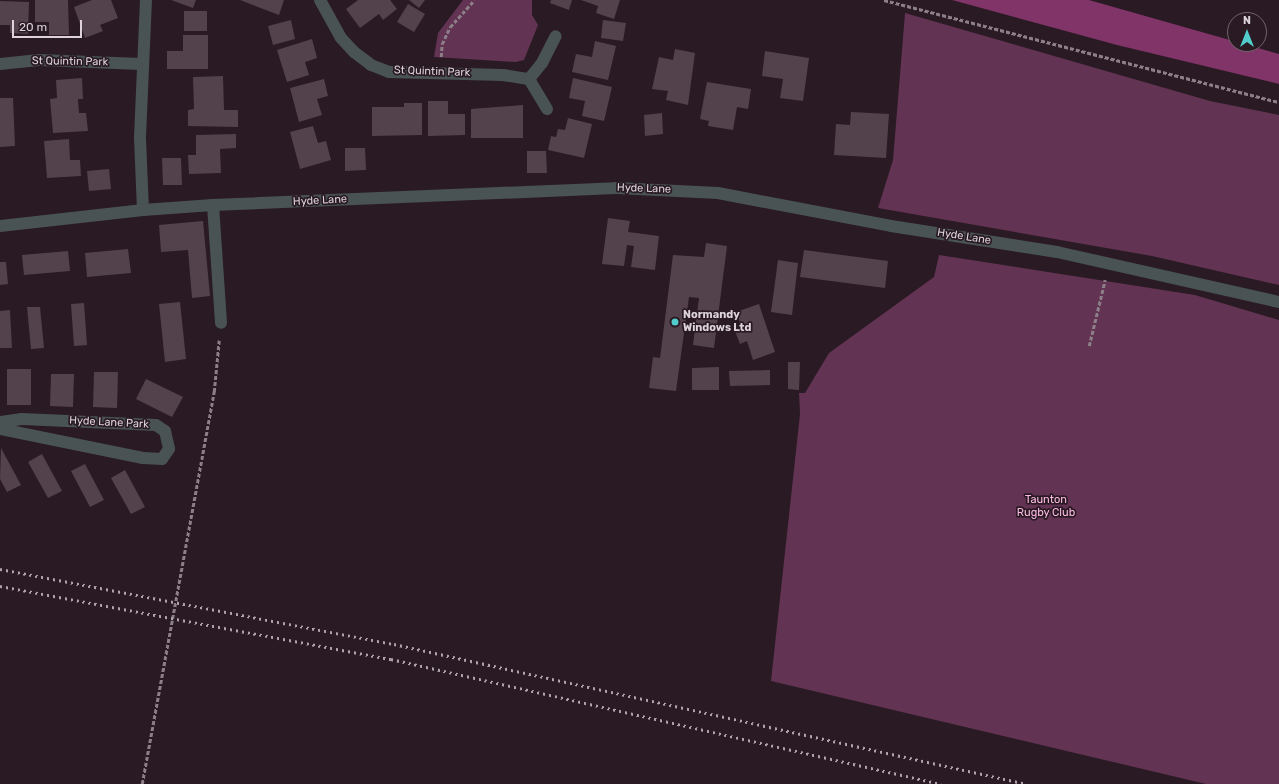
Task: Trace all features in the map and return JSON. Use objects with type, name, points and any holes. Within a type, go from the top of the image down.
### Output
[{"type":"street","points":[[143,210],[141,64],[146,0]]},
{"type":"street","name":"St Quintin Park","points":[[320,0],[341,38],[371,65],[389,72],[440,72],[503,75],[529,79]]},
{"type":"street","points":[[547,109],[529,79],[542,64],[556,36]]},
{"type":"street","name":"St Quintin Park","points":[[0,64],[39,60],[141,64]]},
{"type":"street","name":"Hyde Lane","points":[[0,226],[143,210],[213,205],[616,188],[718,193],[1109,263],[1279,302]]},
{"type":"street","points":[[213,205],[221,323]]},
{"type":"street","name":"Hyde Lane Park","points":[[0,422],[22,419],[156,425],[165,431],[169,449],[162,459],[143,458],[0,430]]},
{"type":"path","points":[[440,72],[442,44],[450,27],[474,0]]},
{"type":"path","points":[[884,0],[1279,102]]},
{"type":"path","points":[[1089,346],[1109,263]]},
{"type":"path","points":[[142,784],[214,392],[221,323]]},
{"type":"green space","points":[[463,0],[532,0],[532,15],[538,25],[524,60],[516,62],[434,57],[438,33]]},
{"type":"green space","points":[[905,13],[1210,101],[1279,115],[1279,285],[1152,256],[878,208],[893,160]]},
{"type":"green space","name":"Taunton Rugby Club","points":[[939,255],[1195,295],[1279,320],[1279,784],[1206,784],[771,681],[800,414],[799,393],[805,393],[829,353],[934,277]]},
{"type":"shaded area","points":[[952,0],[1089,0],[1227,39],[1227,52],[1267,52],[1267,51],[1279,54],[1279,84],[1117,45]]},
{"type":"building","points":[[35,0],[68,0],[69,35],[49,35],[49,22],[35,22]]},
{"type":"building","points":[[92,0],[111,0],[118,18],[100,25],[103,31],[85,38],[74,7]]},
{"type":"building","points":[[171,0],[196,0],[193,8]]},
{"type":"building","points":[[240,0],[284,0],[279,15]]},
{"type":"building","points":[[358,0],[390,0],[397,9],[383,20],[379,14],[360,28],[346,9]]},
{"type":"building","points":[[409,0],[425,0],[419,8]]},
{"type":"building","points":[[551,0],[572,0],[569,10],[550,3]]},
{"type":"building","points":[[581,0],[620,0],[614,19],[596,13],[598,6]]},
{"type":"building","points":[[0,1],[29,2],[28,34],[10,33],[10,25],[0,25]]},
{"type":"building","points":[[408,4],[425,14],[414,32],[397,22]]},
{"type":"building","points":[[184,11],[207,11],[207,31],[184,31]]},
{"type":"building","points":[[291,20],[295,39],[273,45],[268,26]]},
{"type":"building","points":[[603,20],[626,23],[623,41],[601,38]]},
{"type":"building","points":[[183,35],[208,35],[208,69],[167,69],[167,51],[183,51]]},
{"type":"building","points":[[312,39],[317,58],[305,62],[309,75],[287,82],[277,50]]},
{"type":"building","points":[[595,41],[616,46],[608,80],[572,72],[576,54],[592,57]]},
{"type":"building","points":[[675,49],[695,53],[688,105],[666,100],[668,91],[652,89],[659,57],[673,60]]},
{"type":"building","points":[[765,51],[809,58],[803,101],[780,98],[783,79],[762,76]]},
{"type":"building","points":[[223,76],[224,110],[238,110],[238,127],[188,126],[188,110],[194,109],[193,77]]},
{"type":"building","points":[[82,78],[83,99],[78,99],[79,113],[86,113],[88,131],[53,133],[50,99],[57,98],[56,80]]},
{"type":"building","points":[[573,78],[612,87],[604,121],[582,116],[585,101],[569,98]]},
{"type":"building","points":[[324,79],[328,96],[317,99],[322,115],[299,122],[290,88]]},
{"type":"building","points":[[707,82],[751,89],[748,109],[737,107],[733,130],[708,126],[709,121],[700,119]]},
{"type":"building","points":[[0,98],[13,98],[15,146],[0,147]]},
{"type":"building","points":[[428,101],[448,101],[448,114],[465,114],[465,135],[428,136]]},
{"type":"building","points":[[404,103],[422,103],[422,135],[372,136],[372,107],[404,107]]},
{"type":"building","points":[[523,105],[523,138],[471,138],[471,109]]},
{"type":"building","points":[[851,112],[889,114],[886,158],[834,155],[836,124],[850,125]]},
{"type":"building","points":[[662,113],[663,134],[645,136],[644,115]]},
{"type":"building","points":[[568,118],[592,124],[584,158],[548,150],[551,136],[556,137],[558,129],[565,130]]},
{"type":"building","points":[[313,126],[318,143],[326,141],[331,160],[300,169],[290,132]]},
{"type":"building","points":[[236,134],[236,148],[220,149],[221,173],[189,174],[188,155],[196,155],[196,135]]},
{"type":"building","points":[[69,139],[70,160],[80,160],[81,176],[47,178],[44,141]]},
{"type":"building","points":[[345,148],[365,148],[366,170],[345,171]]},
{"type":"building","points":[[527,151],[546,151],[547,173],[527,173]]},
{"type":"building","points":[[162,158],[181,158],[182,185],[163,185]]},
{"type":"building","points":[[109,169],[111,189],[89,191],[87,171]]},
{"type":"building","points":[[608,218],[630,221],[628,232],[659,236],[655,270],[631,267],[634,246],[627,245],[624,266],[602,264]]},
{"type":"building","points":[[203,221],[210,296],[192,298],[188,250],[161,252],[159,225]]},
{"type":"building","name":"Normandy Windows Ltd","points":[[706,243],[727,246],[714,348],[693,345],[699,298],[689,297],[676,391],[649,388],[653,357],[660,358],[673,255],[704,257]]},
{"type":"building","points":[[128,249],[131,273],[87,277],[85,253]]},
{"type":"building","points":[[804,250],[888,261],[885,288],[800,277]]},
{"type":"building","points":[[68,251],[70,271],[24,275],[22,255]]},
{"type":"building","points":[[778,260],[798,263],[792,315],[771,312]]},
{"type":"building","points":[[0,262],[6,262],[8,284],[0,285]]},
{"type":"building","points":[[180,302],[186,359],[165,362],[159,304]]},
{"type":"building","points":[[84,303],[87,345],[74,346],[71,304]]},
{"type":"building","points":[[759,304],[775,352],[753,360],[747,341],[740,344],[735,331],[742,328],[736,312]]},
{"type":"building","points":[[27,307],[40,307],[44,348],[31,349]]},
{"type":"building","points":[[10,310],[12,348],[0,348],[0,311]]},
{"type":"building","points":[[788,362],[800,362],[799,390],[788,389]]},
{"type":"building","points":[[719,367],[719,390],[692,390],[692,368]]},
{"type":"building","points":[[7,369],[31,369],[31,405],[7,405]]},
{"type":"building","points":[[770,370],[770,385],[730,386],[729,371]]},
{"type":"building","points":[[94,372],[118,372],[117,408],[93,407]]},
{"type":"building","points":[[51,374],[74,374],[73,407],[50,406]]},
{"type":"building","points":[[146,379],[183,397],[172,417],[136,399]]},
{"type":"building","points":[[1,448],[21,485],[7,492],[0,479]]},
{"type":"building","points":[[42,454],[62,491],[48,498],[28,462]]},
{"type":"building","points":[[85,464],[104,500],[90,507],[71,471]]},
{"type":"building","points":[[125,470],[145,507],[131,514],[111,478]]},
{"type":"railway","points":[[0,569],[394,644],[1027,784]]},
{"type":"railway","points":[[0,586],[391,659],[941,784]]},
{"type":"place","name":"Normandy Windows Ltd","points":[[675,322]]}]
